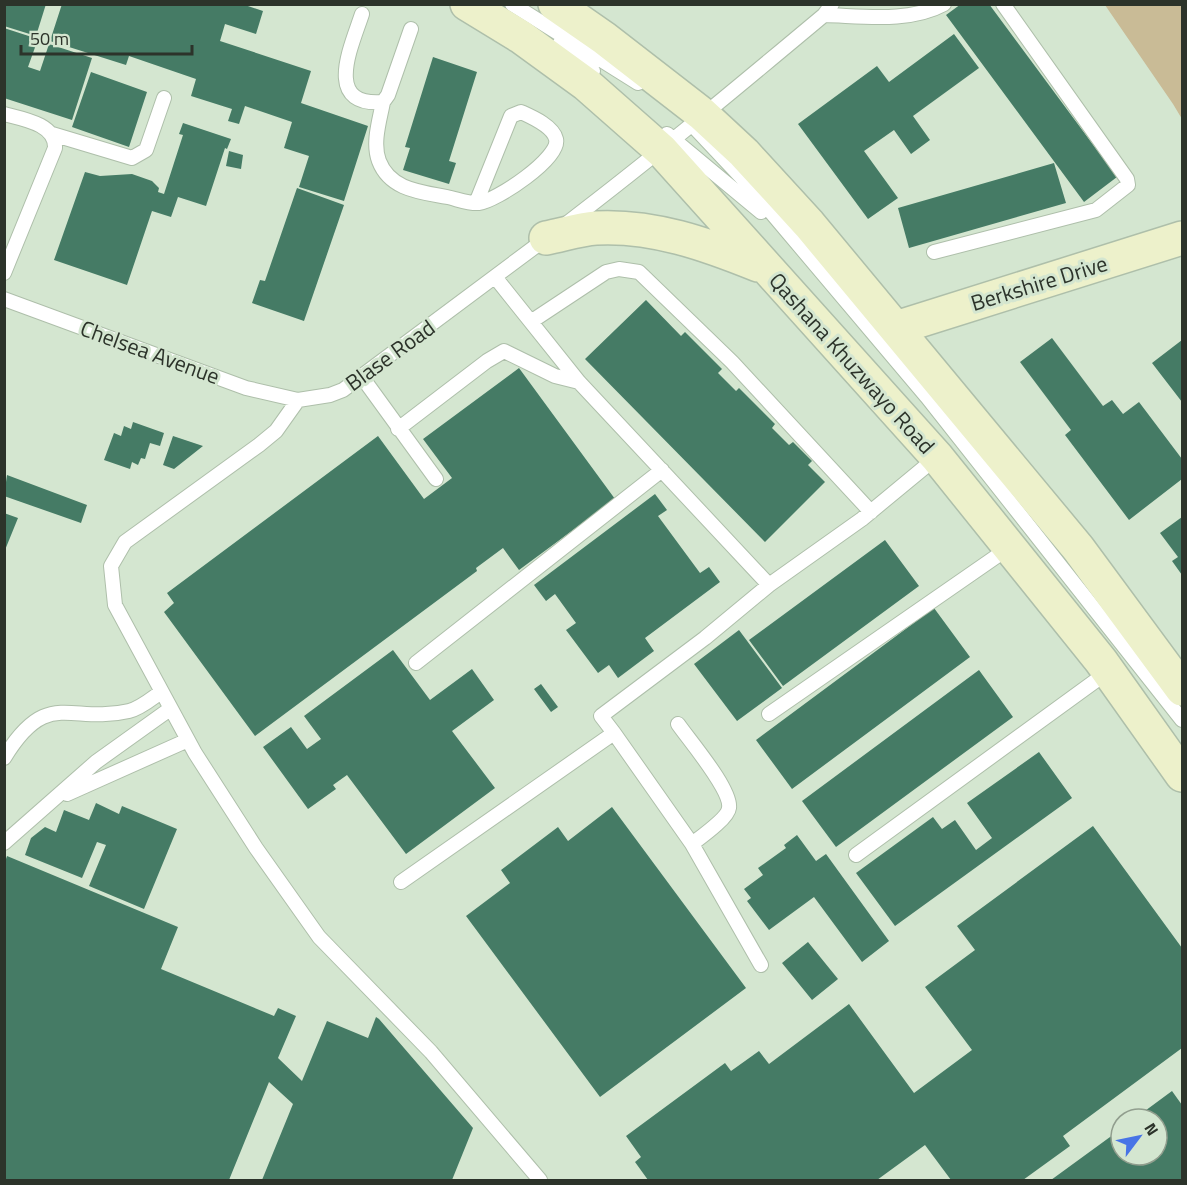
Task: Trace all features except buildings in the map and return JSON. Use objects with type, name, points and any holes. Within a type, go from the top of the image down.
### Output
[{"type":"main road","name":"Qashana Khuzwayo Road","points":[[467,4],[521,37],[665,139],[766,267],[937,457],[1109,671],[1182,775]]},
{"type":"main road","points":[[531,7],[604,38],[697,119],[744,153],[809,225],[1078,548],[1182,689]]},
{"type":"main road","points":[[546,238],[595,228],[646,230],[701,242],[766,267]]},
{"type":"main road","name":"Berkshire Drive","points":[[896,328],[1181,240]]},
{"type":"lane","points":[[828,10],[888,17],[930,11],[945,4]]},
{"type":"lane","points":[[934,252],[1089,212],[1107,203],[1128,185],[1127,179],[1004,4]]},
{"type":"lane","points":[[531,7],[602,79]]},
{"type":"lane","name":"Blase Road","points":[[298,400],[330,395],[362,377],[546,238],[665,139],[697,119],[828,10]]},
{"type":"lane","points":[[362,14],[344,72],[346,86],[358,98],[383,102]]},
{"type":"lane","points":[[411,29],[388,95],[383,102],[377,151],[378,160],[388,176],[408,189],[476,203],[496,197],[548,158],[555,150],[557,142],[550,130],[521,112],[511,116],[476,203]]},
{"type":"lane","points":[[4,114],[26,120],[52,134],[132,158],[140,156],[146,150],[164,99]]},
{"type":"lane","points":[[697,119],[784,231],[934,406],[1182,720]]},
{"type":"lane","points":[[4,273],[55,148],[52,134]]},
{"type":"lane","points":[[665,139],[784,231]]},
{"type":"lane","points":[[532,321],[606,272],[619,268],[639,272],[732,362],[871,512]]},
{"type":"lane","points":[[495,277],[579,382],[769,585]]},
{"type":"lane","name":"Chelsea Avenue","points":[[4,299],[246,388],[298,400]]},
{"type":"lane","points":[[398,429],[487,361],[504,351],[555,376],[579,382]]},
{"type":"lane","points":[[362,377],[436,479]]},
{"type":"lane","points":[[298,400],[276,431],[259,445],[125,542],[111,566],[115,605],[192,746],[256,848],[319,937],[431,1052],[540,1180]]},
{"type":"lane","points":[[761,965],[692,844],[601,716],[705,638],[769,585],[871,512],[937,457]]},
{"type":"lane","points":[[416,663],[662,470]]},
{"type":"lane","points":[[769,714],[1010,547]]},
{"type":"lane","points":[[856,855],[1109,671]]},
{"type":"lane","points":[[4,758],[25,730],[46,715],[58,711],[108,714],[128,711],[161,692]]},
{"type":"lane","points":[[4,843],[96,762],[170,709]]},
{"type":"lane","points":[[678,724],[727,794],[730,808],[726,815],[692,844]]},
{"type":"lane","points":[[401,882],[614,733]]},
{"type":"lane","points":[[59,796],[192,746]]},
{"type":"shaded area","points":[[1105,5],[1182,5],[1182,119],[1173,104]]}]
